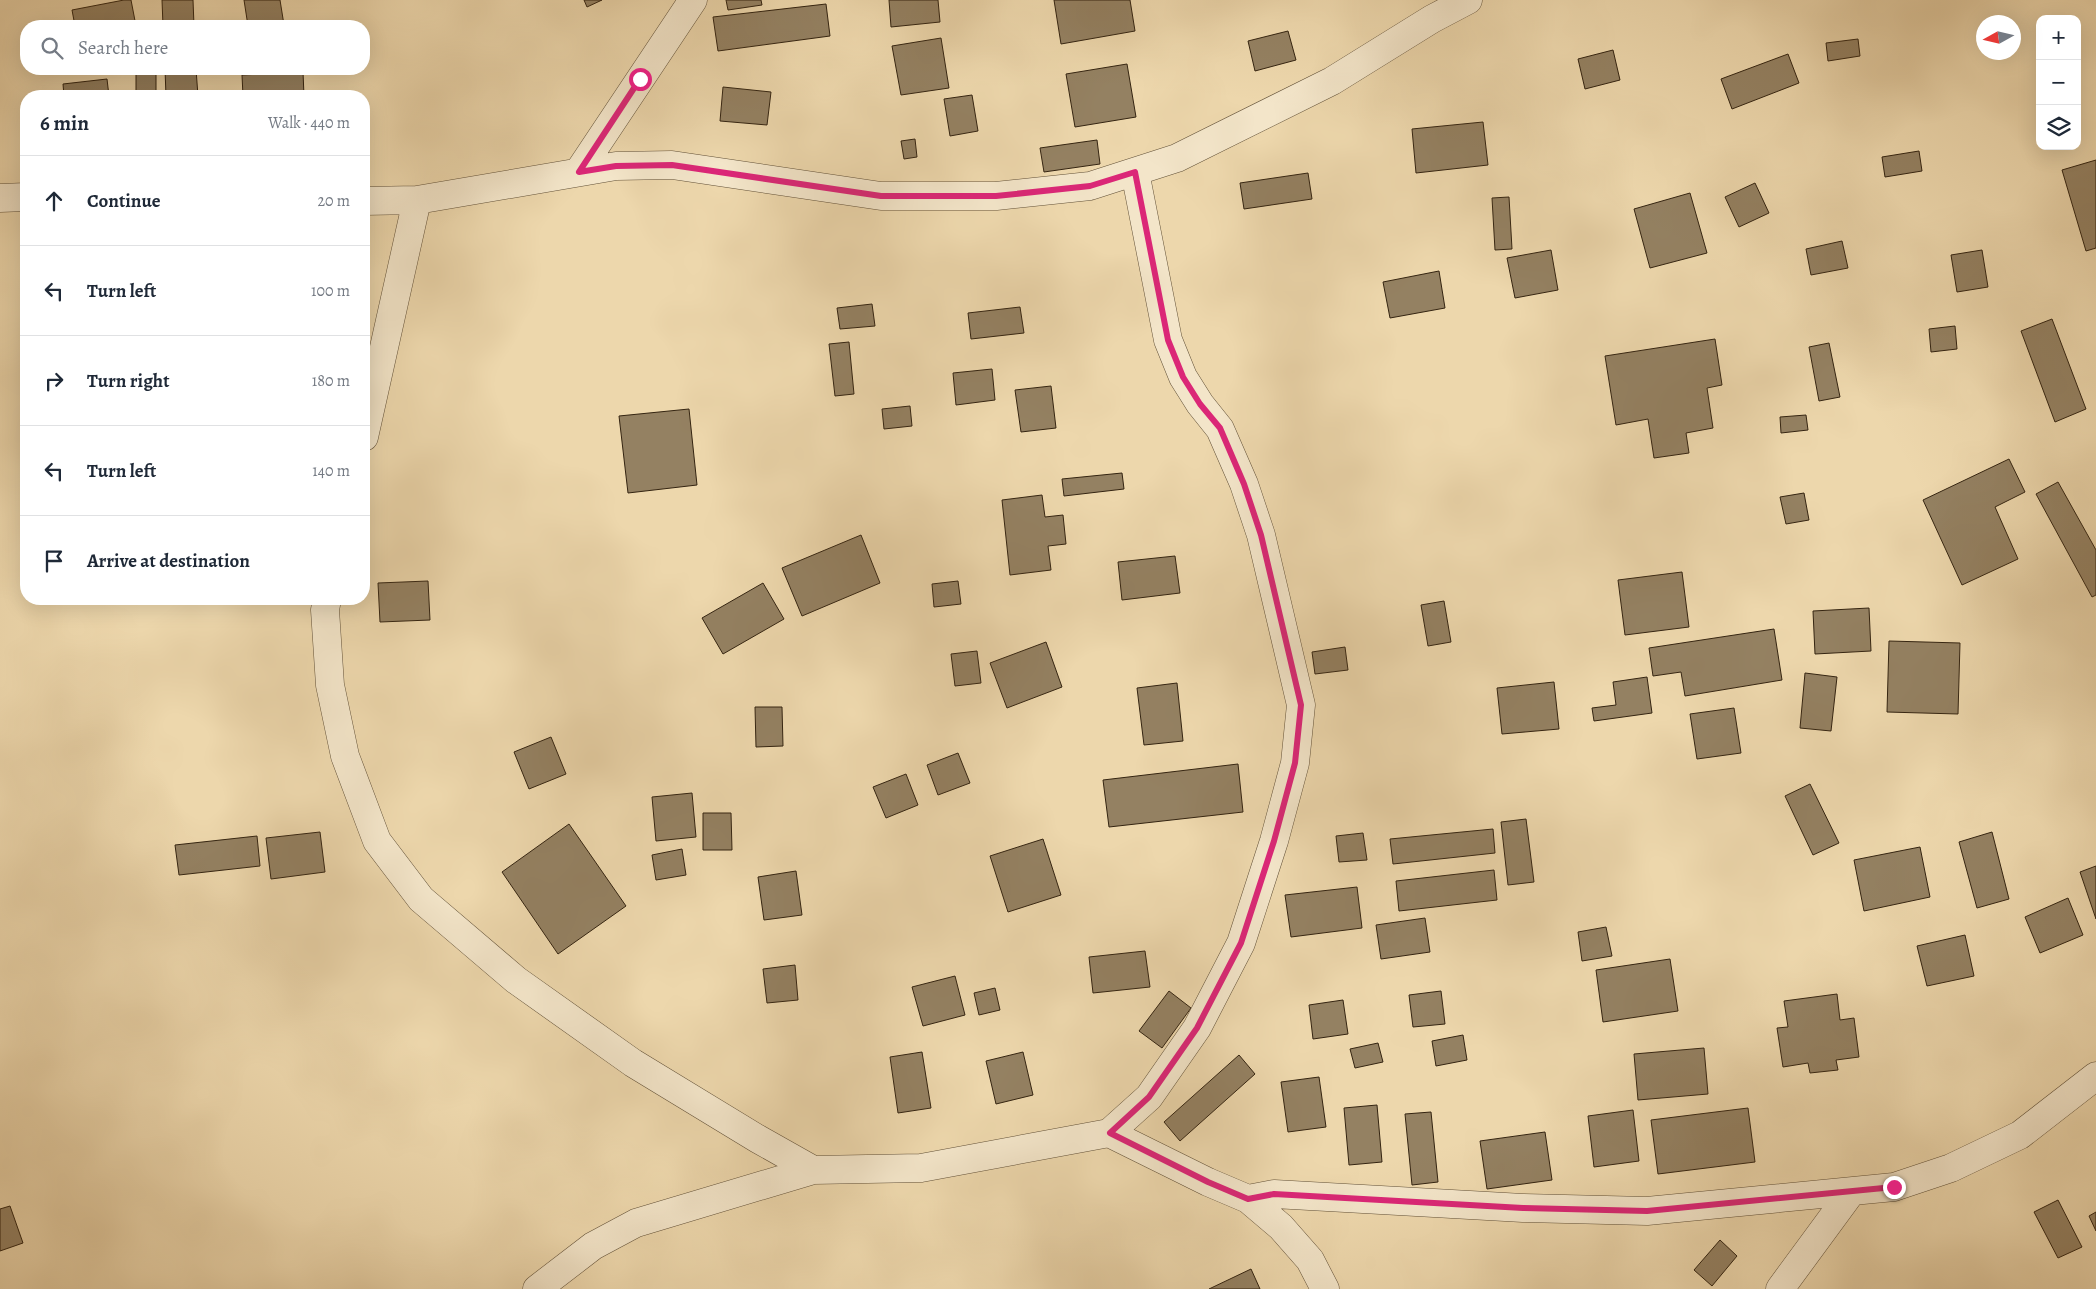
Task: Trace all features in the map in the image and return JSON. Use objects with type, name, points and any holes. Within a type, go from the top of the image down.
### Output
[{"type":"street","points":[[579,172],[693,0]]},
{"type":"street","points":[[370,201],[417,200],[616,166],[672,165],[881,196],[996,196],[1090,186],[1177,158],[1332,81],[1432,19],[1468,0]]},
{"type":"street","points":[[537,1289],[593,1246],[636,1223],[813,1170],[920,1168],[1110,1133],[1149,1097],[1197,1028],[1241,943],[1274,841],[1295,763],[1301,705],[1261,535],[1244,484],[1220,428],[1200,404],[1183,377],[1168,340],[1135,172]]},
{"type":"street","points":[[0,198],[20,198]]},
{"type":"street","points":[[370,410],[417,200]]},
{"type":"street","points":[[326,605],[330,686],[345,756],[377,841],[421,898],[516,980],[633,1063],[813,1170]]},
{"type":"street","points":[[1248,1199],[1274,1194],[1523,1208],[1647,1211],[1894,1187],[1959,1164],[2020,1134],[2096,1076]]},
{"type":"street","points":[[1110,1133],[1208,1182],[1248,1199],[1281,1227],[1310,1260],[1325,1289]]},
{"type":"street","points":[[1780,1289],[1852,1192]]},
{"type":"building","points":[[131,0],[135,20],[74,20],[72,10]]},
{"type":"building","points":[[162,0],[193,0],[194,20],[163,20]]},
{"type":"building","points":[[244,0],[280,0],[283,20],[247,20]]},
{"type":"building","points":[[584,0],[602,0],[587,7]]},
{"type":"building","points":[[726,0],[761,0],[762,5],[728,10]]},
{"type":"building","points":[[889,0],[938,0],[940,22],[891,27]]},
{"type":"building","points":[[1054,0],[1130,0],[1135,31],[1061,44]]},
{"type":"building","points":[[826,4],[830,36],[718,51],[713,17]]},
{"type":"building","points":[[1288,31],[1296,60],[1255,71],[1248,41]]},
{"type":"building","points":[[941,38],[949,88],[901,95],[892,46]]},
{"type":"building","points":[[1858,39],[1860,56],[1828,61],[1826,43]]},
{"type":"building","points":[[1613,50],[1620,80],[1585,89],[1578,59]]},
{"type":"building","points":[[1788,54],[1799,83],[1732,109],[1721,79]]},
{"type":"building","points":[[1127,64],[1136,117],[1075,127],[1066,74]]},
{"type":"building","points":[[136,75],[156,75],[156,90],[136,90]]},
{"type":"building","points":[[165,75],[196,75],[198,90],[166,90]]},
{"type":"building","points":[[242,75],[303,75],[304,90],[243,90]]},
{"type":"building","points":[[107,79],[108,90],[64,90],[63,84]]},
{"type":"building","points":[[723,87],[771,92],[767,125],[720,121]]},
{"type":"building","points":[[972,95],[978,131],[950,136],[944,99]]},
{"type":"building","points":[[1483,122],[1488,165],[1416,173],[1412,129]]},
{"type":"building","points":[[915,139],[917,157],[904,159],[901,141]]},
{"type":"building","points":[[1097,140],[1100,164],[1044,172],[1040,148]]},
{"type":"building","points":[[1919,151],[1922,171],[1885,177],[1882,157]]},
{"type":"building","points":[[2096,160],[2096,248],[2086,251],[2062,170]]},
{"type":"building","points":[[1308,173],[1312,199],[1244,209],[1240,183]]},
{"type":"building","points":[[1755,183],[1769,213],[1739,227],[1725,197]]},
{"type":"building","points":[[1690,193],[1707,253],[1650,268],[1634,209]]},
{"type":"building","points":[[1509,197],[1512,249],[1495,250],[1492,198]]},
{"type":"building","points":[[1842,241],[1848,268],[1811,275],[1806,249]]},
{"type":"building","points":[[1551,250],[1558,290],[1515,298],[1507,258]]},
{"type":"building","points":[[1982,250],[1988,287],[1957,292],[1951,255]]},
{"type":"building","points":[[1439,271],[1445,308],[1390,318],[1383,282]]},
{"type":"building","points":[[872,304],[875,326],[840,329],[837,308]]},
{"type":"building","points":[[1020,307],[1024,333],[971,339],[968,313]]},
{"type":"building","points":[[2052,319],[2086,409],[2055,422],[2021,331]]},
{"type":"building","points":[[1955,326],[1957,349],[1931,352],[1929,329]]},
{"type":"building","points":[[1715,339],[1722,385],[1707,388],[1713,428],[1686,433],[1689,453],[1654,458],[1648,419],[1616,425],[1605,356]]},
{"type":"building","points":[[849,342],[854,394],[835,396],[829,344]]},
{"type":"building","points":[[1829,343],[1840,397],[1819,401],[1809,347]]},
{"type":"building","points":[[992,369],[995,400],[956,405],[953,373]]},
{"type":"building","points":[[1051,386],[1056,428],[1021,432],[1015,390]]},
{"type":"building","points":[[910,406],[912,426],[884,429],[882,409]]},
{"type":"building","points":[[689,409],[697,485],[628,493],[619,416]]},
{"type":"building","points":[[1806,415],[1808,430],[1781,433],[1780,417]]},
{"type":"building","points":[[2009,459],[2025,492],[1995,507],[2018,559],[1962,585],[1923,500]]},
{"type":"building","points":[[1122,473],[1124,489],[1064,496],[1062,479]]},
{"type":"building","points":[[2058,482],[2096,550],[2096,595],[2092,597],[2036,494]]},
{"type":"building","points":[[1804,493],[1809,520],[1786,524],[1780,497]]},
{"type":"building","points":[[1042,495],[1045,517],[1063,515],[1066,544],[1048,546],[1051,570],[1010,575],[1002,500]]},
{"type":"building","points":[[861,535],[880,583],[802,616],[782,568]]},
{"type":"building","points":[[1175,556],[1180,593],[1122,600],[1118,562]]},
{"type":"building","points":[[1682,572],[1689,627],[1625,635],[1618,580]]},
{"type":"building","points":[[428,581],[430,620],[380,622],[378,583]]},
{"type":"building","points":[[958,581],[961,604],[934,607],[932,584]]},
{"type":"building","points":[[763,583],[784,619],[723,654],[702,618]]},
{"type":"building","points":[[1444,601],[1451,642],[1428,646],[1421,605]]},
{"type":"building","points":[[1869,608],[1871,651],[1815,654],[1813,611]]},
{"type":"building","points":[[1774,629],[1782,680],[1685,696],[1681,672],[1653,676],[1649,648]]},
{"type":"building","points":[[1889,641],[1960,643],[1958,714],[1887,712]]},
{"type":"building","points":[[1046,642],[1062,687],[1007,708],[990,663]]},
{"type":"building","points":[[1345,647],[1348,670],[1315,674],[1312,652]]},
{"type":"building","points":[[977,651],[981,683],[955,686],[951,654]]},
{"type":"building","points":[[1805,673],[1837,677],[1831,731],[1800,728]]},
{"type":"building","points":[[1647,677],[1652,713],[1594,721],[1592,708],[1616,705],[1613,682]]},
{"type":"building","points":[[1554,682],[1559,729],[1502,734],[1497,688]]},
{"type":"building","points":[[1177,683],[1183,741],[1144,745],[1137,688]]},
{"type":"building","points":[[755,707],[782,707],[783,746],[756,747]]},
{"type":"building","points":[[1734,708],[1741,753],[1697,759],[1690,714]]},
{"type":"building","points":[[551,737],[566,774],[529,789],[514,752]]},
{"type":"building","points":[[958,753],[970,783],[938,795],[927,765]]},
{"type":"building","points":[[1238,764],[1243,812],[1109,827],[1103,780]]},
{"type":"building","points":[[906,774],[918,805],[886,818],[873,787]]},
{"type":"building","points":[[1810,784],[1839,843],[1813,855],[1785,796]]},
{"type":"building","points":[[692,793],[696,837],[656,841],[652,797]]},
{"type":"building","points":[[703,813],[731,813],[732,850],[703,850]]},
{"type":"building","points":[[1526,819],[1534,882],[1508,885],[1501,822]]},
{"type":"building","points":[[569,824],[626,906],[558,954],[502,872]]},
{"type":"building","points":[[1493,829],[1495,853],[1393,864],[1390,839]]},
{"type":"building","points":[[320,832],[325,872],[271,879],[266,838]]},
{"type":"building","points":[[1992,832],[2009,899],[1977,908],[1959,842]]},
{"type":"building","points":[[1363,833],[1367,860],[1339,862],[1336,836]]},
{"type":"building","points":[[257,836],[260,866],[179,875],[175,845]]},
{"type":"building","points":[[1043,839],[1061,895],[1008,912],[990,856]]},
{"type":"building","points":[[1920,847],[1930,897],[1864,911],[1854,860]]},
{"type":"building","points":[[682,849],[686,875],[656,880],[652,855]]},
{"type":"building","points":[[2096,866],[2096,919],[2080,872]]},
{"type":"building","points":[[1494,870],[1497,900],[1399,911],[1396,881]]},
{"type":"building","points":[[796,871],[802,915],[764,920],[758,877]]},
{"type":"building","points":[[1357,887],[1362,928],[1291,937],[1285,895]]},
{"type":"building","points":[[2068,898],[2083,935],[2040,953],[2025,917]]},
{"type":"building","points":[[1425,918],[1430,952],[1381,959],[1376,925]]},
{"type":"building","points":[[1606,927],[1612,956],[1582,961],[1578,932]]},
{"type":"building","points":[[1965,935],[1974,976],[1927,986],[1917,946]]},
{"type":"building","points":[[1145,951],[1150,987],[1093,993],[1089,957]]},
{"type":"building","points":[[1670,959],[1678,1011],[1603,1022],[1596,970]]},
{"type":"building","points":[[795,965],[798,1000],[767,1003],[763,969]]},
{"type":"building","points":[[955,976],[965,1015],[923,1026],[912,987]]},
{"type":"building","points":[[995,988],[1000,1010],[979,1015],[974,993]]},
{"type":"building","points":[[1169,991],[1191,1008],[1162,1048],[1139,1031]]},
{"type":"building","points":[[1441,991],[1445,1024],[1413,1027],[1409,995]]},
{"type":"building","points":[[1837,994],[1840,1020],[1854,1018],[1859,1057],[1836,1060],[1838,1070],[1810,1073],[1808,1063],[1783,1067],[1777,1028],[1788,1027],[1784,1001]]},
{"type":"building","points":[[1343,1000],[1348,1034],[1313,1039],[1309,1005]]},
{"type":"building","points":[[1463,1035],[1467,1060],[1436,1066],[1432,1041]]},
{"type":"building","points":[[1378,1043],[1383,1062],[1355,1068],[1350,1049]]},
{"type":"building","points":[[1704,1048],[1708,1094],[1638,1100],[1634,1054]]},
{"type":"building","points":[[922,1052],[931,1108],[898,1113],[890,1057]]},
{"type":"building","points":[[1023,1052],[1033,1095],[996,1104],[986,1061]]},
{"type":"building","points":[[1239,1055],[1255,1074],[1180,1141],[1164,1122]]},
{"type":"building","points":[[1319,1077],[1326,1127],[1288,1132],[1281,1082]]},
{"type":"building","points":[[1377,1105],[1382,1162],[1349,1165],[1344,1108]]},
{"type":"building","points":[[1748,1108],[1755,1162],[1658,1174],[1651,1120]]},
{"type":"building","points":[[1633,1110],[1639,1161],[1594,1167],[1588,1116]]},
{"type":"building","points":[[1431,1112],[1438,1182],[1412,1185],[1405,1114]]},
{"type":"building","points":[[1545,1132],[1552,1180],[1487,1189],[1480,1141]]},
{"type":"building","points":[[2058,1200],[2082,1247],[2058,1258],[2034,1212]]},
{"type":"building","points":[[10,1206],[23,1243],[0,1251],[0,1209]]},
{"type":"building","points":[[2096,1212],[2096,1231],[2089,1216]]},
{"type":"building","points":[[1720,1240],[1737,1256],[1712,1286],[1694,1270]]},
{"type":"building","points":[[1251,1269],[1260,1289],[1209,1289]]},
{"type":"route","points":[[640,79],[579,172],[616,166],[672,165],[881,196],[996,196],[1090,186],[1135,172],[1168,340],[1183,377],[1200,404],[1220,428],[1244,484],[1261,535],[1301,705],[1295,763],[1274,841],[1241,943],[1197,1028],[1149,1097],[1110,1133],[1208,1182],[1248,1199],[1274,1194],[1523,1208],[1647,1211],[1894,1187]]}]
